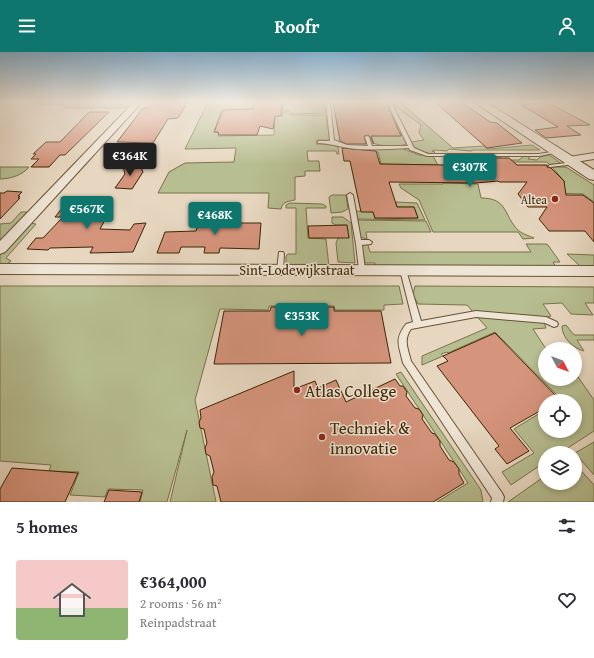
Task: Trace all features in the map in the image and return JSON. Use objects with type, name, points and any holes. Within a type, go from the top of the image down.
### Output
[{"type":"street","points":[[0,249],[116,123]]},
{"type":"street","points":[[512,123],[594,176]]},
{"type":"street","points":[[572,162],[594,156]]},
{"type":"street","name":"Sint-Lodewijkstraat","points":[[0,269],[594,270]]},
{"type":"lane","points":[[330,123],[332,141],[334,142]]},
{"type":"lane","points":[[400,123],[412,149],[427,155],[539,155],[557,152]]},
{"type":"lane","points":[[367,137],[370,147]]},
{"type":"lane","points":[[320,142],[334,142],[347,147],[411,147]]},
{"type":"lane","points":[[550,166],[572,162]]},
{"type":"lane","points":[[350,195],[362,270]]},
{"type":"lane","points":[[359,244],[362,242],[369,242]]},
{"type":"lane","points":[[280,270],[281,254]]},
{"type":"lane","points":[[403,270],[418,324]]},
{"type":"lane","points":[[497,502],[498,497],[407,363],[402,342],[403,334],[409,326],[476,314],[546,320],[554,324]]},
{"type":"green space","points":[[198,123],[217,123],[214,132],[219,133],[218,136],[274,135],[275,123],[327,123],[330,140],[317,140],[316,144],[333,145],[338,147],[339,154],[337,154],[336,151],[307,151],[308,161],[319,161],[320,171],[305,171],[305,176],[295,177],[295,200],[284,203],[281,209],[268,208],[269,193],[158,193],[169,172],[185,163],[234,162],[236,148],[185,149]]},
{"type":"green space","points":[[418,123],[424,123],[453,148],[483,146],[488,149],[532,145],[540,150],[471,151],[449,149],[447,151],[434,150],[432,151],[435,152],[433,154],[421,152],[413,147],[411,142],[424,140],[419,133],[421,125]]},
{"type":"green space","points":[[400,131],[402,132],[406,144],[389,146],[372,143],[371,136],[401,136]]},
{"type":"green space","points":[[361,148],[401,148],[419,155],[433,156],[438,165],[381,164],[378,152],[363,153]]},
{"type":"green space","points":[[549,155],[562,164],[550,165],[547,162],[511,162],[509,160],[519,160],[524,156],[530,157],[528,159],[537,160],[540,157]]},
{"type":"green space","points":[[465,156],[477,156],[475,159],[477,160],[493,160],[498,156],[508,164],[485,164],[489,171],[478,170],[474,163],[467,160]]},
{"type":"green space","points":[[0,167],[29,167],[16,176],[0,179]]},
{"type":"green space","points":[[552,167],[566,167],[594,185],[594,202],[583,194],[549,193],[529,182],[565,182]]},
{"type":"green space","points":[[399,184],[478,184],[481,198],[490,199],[501,204],[510,220],[519,231],[534,238],[523,239],[518,232],[433,232],[419,200],[401,188]]},
{"type":"green space","points":[[332,195],[346,195],[348,209],[342,212],[331,213],[329,197]]},
{"type":"green space","points":[[396,202],[417,203],[425,220],[357,219],[356,211],[373,212],[375,219],[418,218],[414,207],[397,207]]},
{"type":"green space","points":[[290,203],[322,204],[326,206],[326,208],[306,208],[308,238],[326,239],[329,267],[286,267],[286,256],[288,254],[296,254],[296,208],[286,208],[286,205]]},
{"type":"green space","points":[[21,212],[29,212],[0,243],[0,224],[11,223]]},
{"type":"green space","points":[[332,217],[343,217],[351,223],[355,263],[338,262],[336,243],[338,238],[349,237],[347,225],[336,225],[332,223]]},
{"type":"green space","points":[[357,220],[426,221],[431,232],[366,232],[367,239],[360,237]]},
{"type":"green space","points":[[29,223],[36,224],[6,258],[11,261],[4,266],[0,264],[0,254]]},
{"type":"green space","points":[[366,243],[370,252],[531,252],[526,244],[546,244],[560,262],[553,262],[556,267],[375,267],[375,263],[365,263],[361,247]]},
{"type":"green space","points":[[567,254],[594,255],[594,267],[580,266]]},
{"type":"green space","points":[[0,286],[399,286],[403,304],[384,305],[384,310],[335,310],[334,306],[269,306],[268,310],[220,309],[195,400],[216,502],[170,502],[187,430],[167,502],[140,502],[143,490],[108,489],[105,497],[70,495],[79,472],[49,471],[51,465],[0,461]]},
{"type":"green space","points":[[415,286],[594,287],[594,303],[585,303],[593,315],[571,314],[562,303],[543,304],[551,316],[547,317],[544,322],[546,328],[533,329],[541,342],[538,342],[538,376],[495,332],[448,353],[441,354],[443,356],[422,365],[422,356],[487,328],[467,305],[418,304],[413,295]]},
{"type":"green space","points":[[566,325],[574,335],[594,335],[594,340],[577,340],[578,342],[569,342],[564,335],[562,326]]},
{"type":"green space","points":[[401,372],[481,490],[483,502],[437,502],[468,483],[396,374]]},
{"type":"green space","points":[[582,383],[594,400],[594,431],[571,446],[538,446],[538,467],[511,485],[502,472],[534,453],[514,429],[538,414],[538,438],[582,438],[582,394],[556,394],[548,386],[582,386]]},
{"type":"green space","points":[[594,442],[594,475],[582,461],[582,449]]},
{"type":"green space","points":[[582,472],[594,485],[594,502],[508,502],[538,481],[538,490],[582,490]]},
{"type":"building","points":[[78,123],[98,123],[65,155],[60,155],[49,167],[31,167],[39,159],[31,159],[36,154],[33,154],[46,142],[60,142]]},
{"type":"building","points":[[132,123],[166,123],[153,143],[117,142]]},
{"type":"building","points":[[218,123],[274,123],[273,129],[260,126],[257,135],[219,135],[218,132],[214,132]]},
{"type":"building","points":[[337,123],[395,123],[401,136],[371,136],[374,144],[368,135],[364,136],[366,144],[347,144],[340,141]]},
{"type":"building","points":[[459,123],[497,123],[522,143],[487,148]]},
{"type":"building","points":[[551,123],[586,123],[590,125],[567,126],[581,135],[546,138],[535,130],[558,127]]},
{"type":"building","name":"Altea","points":[[342,148],[376,151],[380,164],[468,164],[476,176],[493,158],[509,158],[517,165],[547,165],[547,167],[551,168],[564,181],[566,195],[583,195],[594,203],[594,242],[585,231],[549,231],[539,219],[547,207],[528,207],[518,194],[527,182],[389,182],[397,207],[414,207],[418,218],[375,218],[373,212],[361,212],[350,161],[344,161]]},
{"type":"building","points":[[139,163],[143,172],[132,189],[115,188],[125,174],[123,167]]},
{"type":"building","points":[[7,191],[22,192],[18,196],[20,196],[18,198],[20,198],[0,219],[0,193]]},
{"type":"building","points":[[71,197],[103,197],[90,216],[107,216],[100,229],[130,230],[134,224],[146,223],[133,252],[90,253],[93,247],[50,248],[48,250],[27,249],[36,238],[43,238],[63,217],[55,217]]},
{"type":"building","points":[[237,203],[231,223],[261,223],[259,249],[220,248],[219,253],[204,253],[205,247],[181,247],[179,253],[157,253],[165,232],[196,231],[197,228]]},
{"type":"building","points":[[347,225],[349,238],[309,238],[308,226]]},
{"type":"building","points":[[271,307],[334,307],[334,311],[381,311],[391,363],[214,364],[224,311],[270,311]]},
{"type":"building","points":[[495,333],[538,377],[538,386],[546,386],[554,394],[538,394],[538,412],[510,428],[529,451],[507,464],[495,449],[499,446],[437,366],[448,361],[443,356]]},
{"type":"building","name":"Techniek & innovatie","points":[[294,371],[294,389],[315,381],[318,388],[336,380],[346,402],[395,379],[400,386],[403,386],[407,392],[406,396],[415,408],[419,409],[423,415],[422,419],[440,441],[440,446],[449,460],[454,462],[459,469],[459,474],[464,483],[433,502],[221,502],[217,486],[213,485],[212,477],[214,472],[210,456],[206,454],[205,448],[207,443],[204,429],[200,428],[200,410]]},
{"type":"building","points":[[12,468],[78,473],[65,502],[0,502],[0,489]]},
{"type":"building","points":[[109,490],[142,492],[139,502],[104,502]]},
{"type":"place","name":"Altea","points":[[555,199]]},
{"type":"place","name":"Atlas College","points":[[297,390]]},
{"type":"place","name":"Techniek & innovatie","points":[[322,437]]}]
